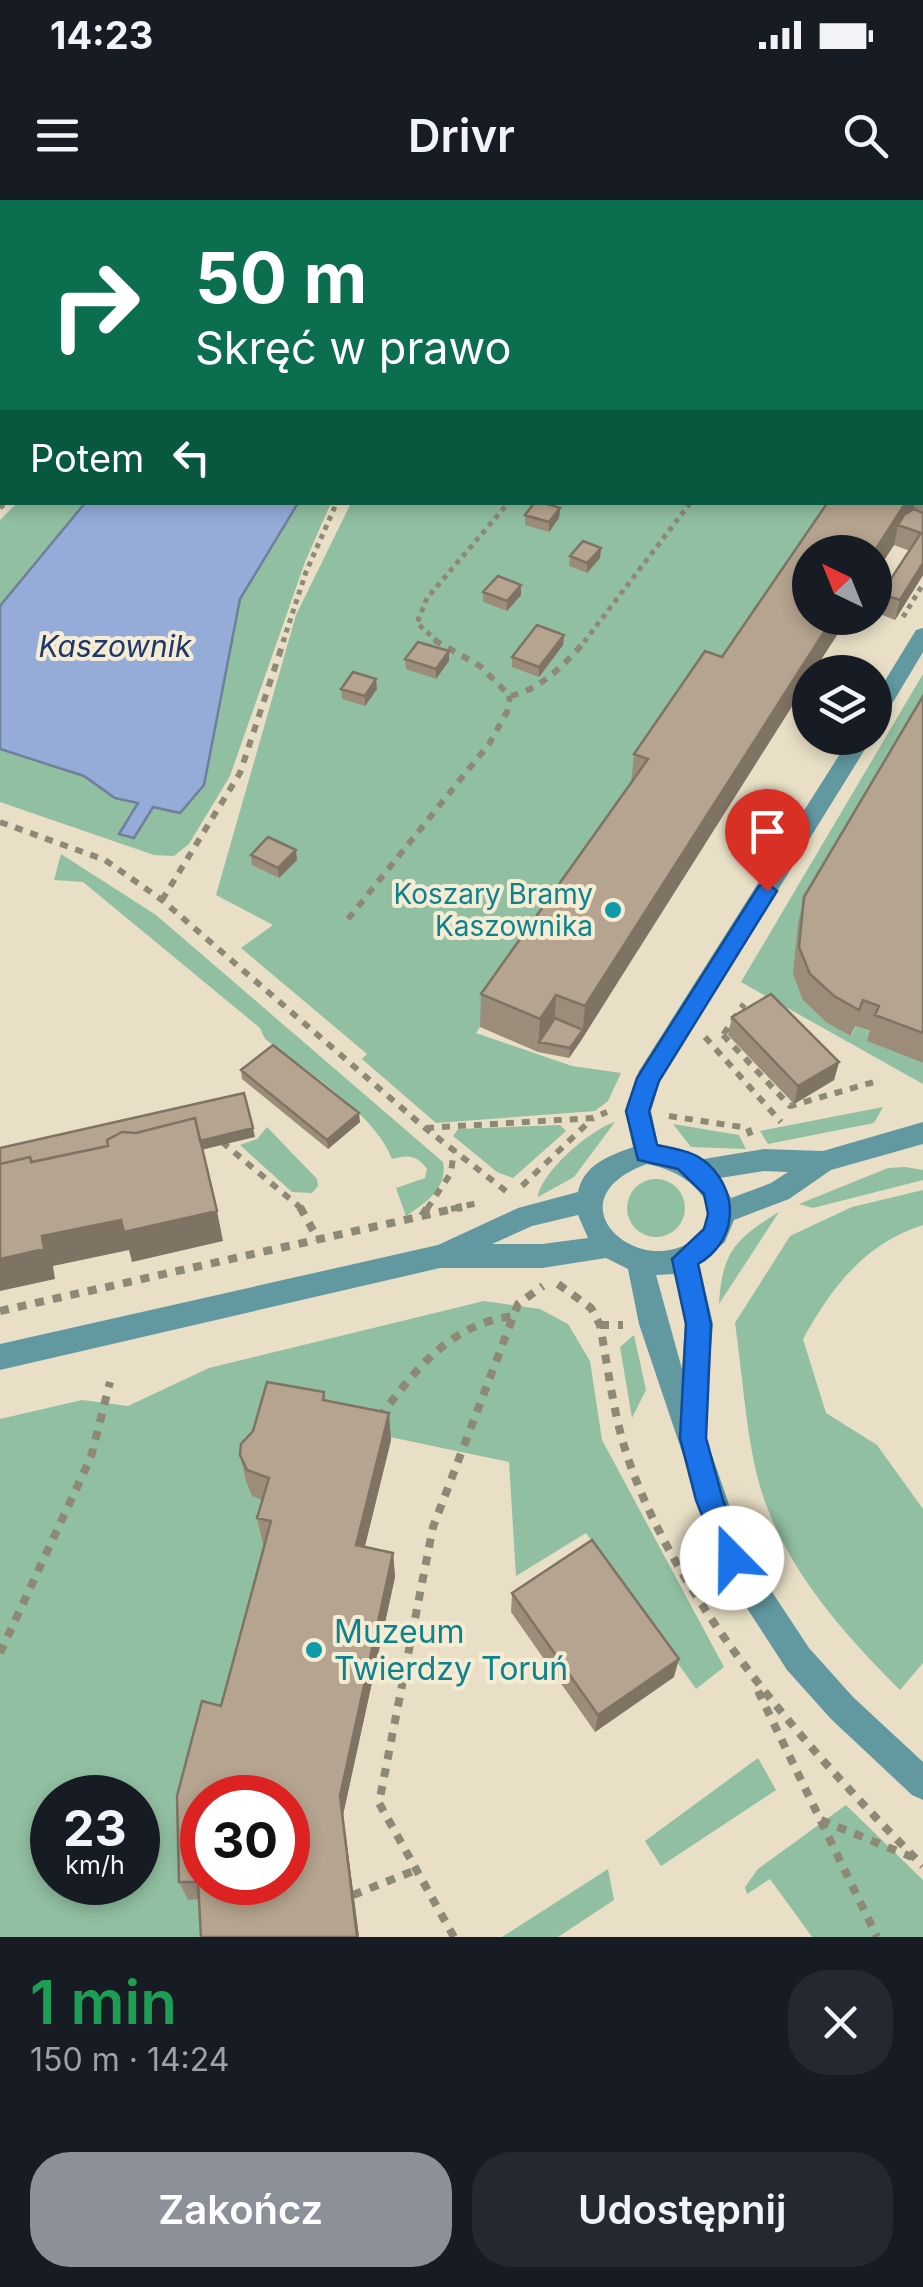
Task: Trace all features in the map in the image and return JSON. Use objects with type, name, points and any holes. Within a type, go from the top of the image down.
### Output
[{"type":"street","points":[[892,686],[923,635]]},
{"type":"street","points":[[646,1153],[638,1111],[648,1078],[851,755]]},
{"type":"street","points":[[720,1214],[780,1191],[823,1162],[923,1133]]},
{"type":"street","points":[[646,1153],[666,1154],[699,1170],[715,1190],[720,1214],[715,1233],[703,1248],[685,1259],[640,1262],[609,1246],[596,1233],[588,1201],[593,1182],[606,1167],[624,1156],[646,1153]]},
{"type":"street","points":[[699,1170],[764,1160],[823,1162]]},
{"type":"street","points":[[0,1357],[440,1256],[527,1216],[588,1201]]},
{"type":"street","points":[[440,1256],[542,1256],[609,1246]]},
{"type":"street","points":[[685,1259],[699,1324],[693,1438]]},
{"type":"street","points":[[640,1262],[653,1324],[732,1558],[764,1611],[842,1708],[923,1784]]},
{"type":"path","points":[[162,900],[240,774],[306,572],[336,505]]},
{"type":"path","points":[[506,505],[427,598],[418,623],[427,636],[467,657],[510,696],[519,698],[538,691],[574,655],[689,505]]},
{"type":"path","points":[[348,919],[489,744],[507,712],[510,696]]},
{"type":"path","points":[[0,822],[105,860],[162,900],[425,1128],[523,1205]]},
{"type":"path","points":[[723,1035],[744,1004]]},
{"type":"path","points":[[688,1019],[781,1122]]},
{"type":"path","points":[[723,1035],[750,1019]]},
{"type":"path","points":[[723,1035],[790,1106],[874,1082]]},
{"type":"path","points":[[425,1128],[593,1118],[623,1110]]},
{"type":"path","points":[[652,1114],[748,1128],[756,1147]]},
{"type":"path","points":[[0,1311],[509,1194],[593,1118]]},
{"type":"path","points":[[220,1140],[298,1204],[318,1239]]},
{"type":"path","points":[[421,1217],[450,1173],[454,1149]]},
{"type":"path","points":[[454,1937],[379,1803],[433,1527],[518,1304],[552,1279]]},
{"type":"path","points":[[375,1423],[400,1389],[453,1335],[484,1317],[513,1316]]},
{"type":"path","points":[[0,1654],[91,1457],[110,1382]]},
{"type":"path","points":[[752,1678],[877,1937]]},
{"type":"path","points":[[820,1820],[915,1858]]},
{"type":"path","points":[[354,1895],[416,1870]]},
{"type":"green space","name":"Kaszownik","points":[[15,505],[330,505],[305,562],[230,776],[189,844],[174,856],[154,855],[0,802],[0,520]]},
{"type":"green space","points":[[350,505],[849,505],[824,535],[792,535],[792,578],[476,1033],[572,1066],[621,1073],[608,1101],[595,1111],[436,1123],[362,1059],[367,1054],[241,948],[273,925],[216,895],[296,615]]},
{"type":"green space","points":[[923,674],[923,850],[801,993],[827,1023],[852,1036],[855,1026],[871,1032],[868,1041],[923,1063],[923,1084],[741,982],[875,755],[892,755],[892,726]]},
{"type":"green space","points":[[61,854],[156,915],[443,1162],[442,1180],[434,1194],[406,1216],[396,1188],[425,1178],[427,1169],[423,1164],[411,1157],[392,1159],[384,1142],[355,1109],[265,1039],[260,1028],[83,882],[54,880]]},
{"type":"green space","points":[[883,1107],[874,1123],[768,1144],[760,1131]]},
{"type":"green space","points":[[615,1122],[574,1177],[538,1197],[557,1164],[593,1133]]},
{"type":"green space","points":[[673,1124],[739,1135],[746,1149],[691,1147]]},
{"type":"green space","points":[[560,1125],[566,1131],[513,1178],[497,1172],[453,1136],[458,1129]]},
{"type":"green space","points":[[267,1127],[317,1179],[318,1186],[312,1193],[292,1192],[240,1145],[257,1139]]},
{"type":"green space","points":[[888,1168],[923,1170],[923,1180],[813,1208],[799,1204]]},
{"type":"green space","points":[[656,1179],[676,1188],[685,1208],[676,1228],[656,1237],[636,1228],[627,1208],[636,1188]]},
{"type":"green space","points":[[923,1190],[923,1225],[883,1244],[852,1270],[803,1339],[826,1413],[877,1445],[923,1509],[923,1663],[900,1690],[811,1589],[777,1531],[755,1467],[735,1323],[790,1236],[852,1207]]},
{"type":"green space","points":[[779,1212],[719,1304],[724,1271],[734,1248]]},
{"type":"green space","points":[[484,1301],[540,1309],[568,1324],[590,1361],[602,1440],[724,1667],[696,1689],[586,1533],[516,1576],[509,1462],[390,1437],[353,1576],[333,1810],[350,1937],[0,1937],[0,1419],[82,1400],[128,1406],[209,1368]]},
{"type":"green space","points":[[634,1335],[646,1390],[632,1418],[620,1347]]},
{"type":"green space","points":[[758,1758],[776,1790],[661,1866],[645,1841]]},
{"type":"green space","points":[[846,1805],[923,1880],[923,1937],[812,1937],[770,1879],[747,1894],[745,1887],[758,1869]]},
{"type":"green space","points":[[608,1869],[614,1900],[558,1937],[502,1937]]},
{"type":"water","name":"Kaszownik","points":[[83,505],[297,505],[240,599],[204,785],[180,813],[153,807],[134,838],[119,834],[138,803],[115,798],[84,776],[0,749],[0,606]]},
{"type":"building","points":[[533,505],[560,508],[549,522],[525,515]]},
{"type":"building","name":"Koszary Bramy Kaszownika","points":[[826,505],[904,505],[885,535],[805,535]]},
{"type":"building","points":[[914,509],[923,513],[923,563],[900,600],[892,597],[892,577],[921,533],[898,525]]},
{"type":"building","points":[[583,541],[601,548],[587,563],[570,556]]},
{"type":"building","name":"Koszary Bramy Kaszownika","points":[[792,555],[792,635],[822,635],[809,655],[792,655],[792,682],[585,1006],[556,995],[540,1019],[481,994],[648,759],[634,754],[705,651],[722,657]]},
{"type":"building","points":[[498,576],[521,585],[507,601],[483,592]]},
{"type":"building","points":[[537,625],[564,635],[539,667],[512,657]]},
{"type":"building","points":[[418,642],[449,651],[436,669],[405,659]]},
{"type":"building","points":[[353,672],[376,679],[365,696],[341,689]]},
{"type":"building","points":[[923,696],[923,1033],[875,1015],[879,1006],[863,1000],[859,1010],[834,996],[810,974],[799,947],[804,897],[888,755],[892,755],[892,748]]},
{"type":"building","points":[[268,837],[296,850],[278,868],[251,855]]},
{"type":"building","points":[[771,994],[839,1062],[798,1086],[732,1017]]},
{"type":"building","points":[[555,1018],[583,1030],[570,1048],[539,1042]]},
{"type":"building","points":[[273,1045],[359,1113],[327,1140],[241,1070]]},
{"type":"building","points":[[244,1093],[253,1128],[200,1141],[195,1118],[136,1133],[122,1132],[107,1140],[108,1146],[32,1162],[30,1157],[0,1164],[0,1148]]},
{"type":"building","points":[[195,1118],[217,1211],[124,1232],[121,1220],[42,1236],[44,1249],[0,1259],[0,1164],[30,1157],[31,1162],[108,1146],[107,1140],[122,1132],[136,1133]]},
{"type":"building","name":"Muzeum Twierdzy Toruń","points":[[267,1382],[324,1392],[323,1400],[389,1413],[356,1545],[393,1553],[340,1796],[357,1937],[201,1937],[199,1905],[310,1905],[310,1775],[183,1775],[202,1701],[221,1706],[271,1521],[257,1518],[269,1478],[247,1470],[240,1455],[241,1444],[253,1431]]},
{"type":"building","points":[[592,1540],[679,1659],[598,1715],[512,1593]]},
{"type":"building","name":"Muzeum Twierdzy Toruń","points":[[180,1785],[180,1882],[179,1882]]},
{"type":"place","name":"Koszary Bramy Kaszownika","points":[[613,910]]},
{"type":"place","name":"Muzeum Twierdzy Toruń","points":[[314,1650]]},
{"type":"route","points":[[732,1558],[693,1438],[699,1324],[685,1259],[703,1248],[715,1233],[720,1214],[715,1190],[699,1170],[684,1160],[646,1153],[638,1111],[648,1078],[767,891]]}]
